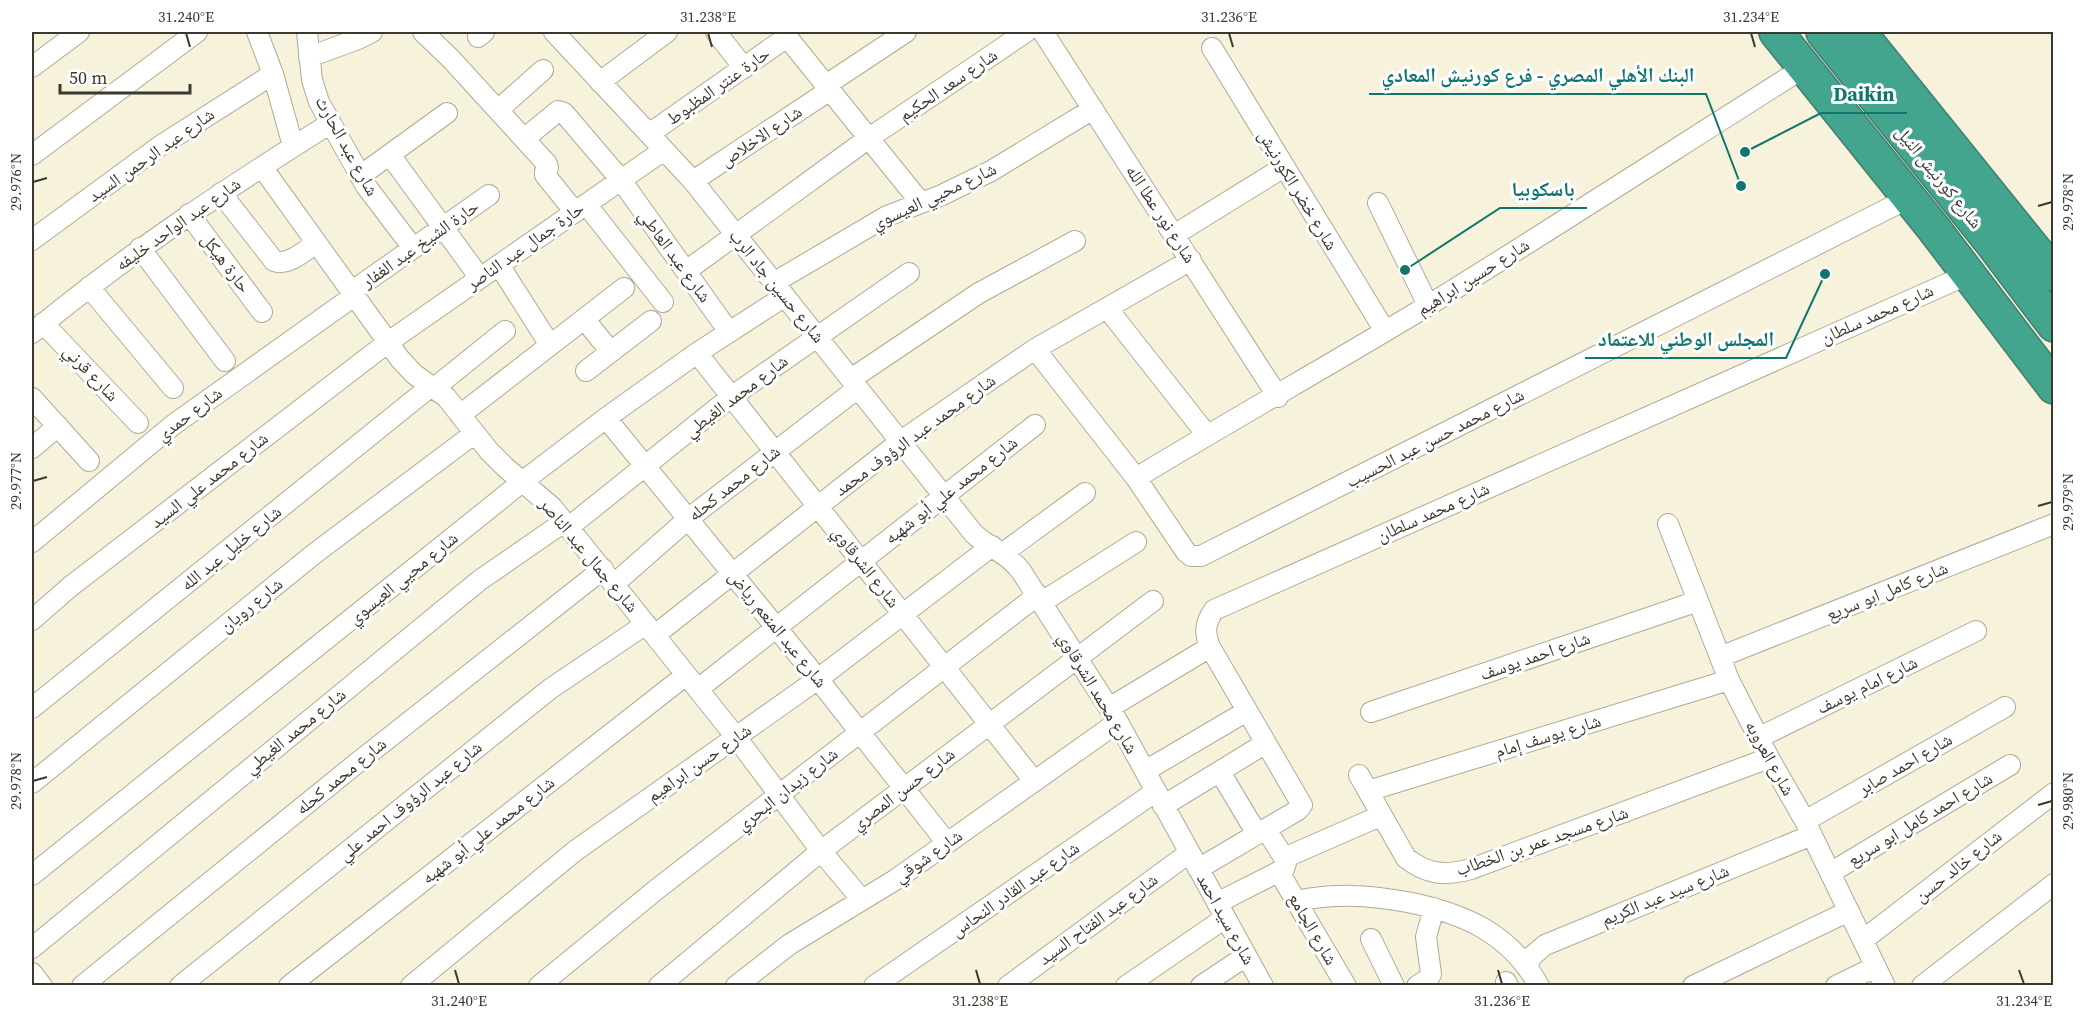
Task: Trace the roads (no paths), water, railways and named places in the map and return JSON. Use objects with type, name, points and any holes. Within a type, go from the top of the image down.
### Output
[{"type":"highway","points":[[1776,32],[1934,229],[2054,387]]},
{"type":"highway","name":"شارع كورنيش النيل","points":[[1823,32],[1992,243],[2054,325]]},
{"type":"highway","name":"شارع كورنيش النيل","points":[[1859,32],[2054,274]]},
{"type":"highway","points":[[1934,229],[1992,243]]},
{"type":"street","points":[[32,67],[79,32]]},
{"type":"street","points":[[32,155],[197,32]]},
{"type":"street","points":[[257,32],[273,74],[293,146]]},
{"type":"street","name":"شارع عبد الحارث","points":[[307,32],[312,80],[320,102],[360,176],[413,249]]},
{"type":"street","points":[[309,57],[372,32]]},
{"type":"street","points":[[423,32],[452,59],[547,164],[545,175],[580,208],[663,302]]},
{"type":"street","name":"شارع حسين جاد الرب","points":[[555,32],[693,182],[974,534],[998,549]]},
{"type":"street","points":[[600,82],[667,32]]},
{"type":"street","points":[[716,32],[744,68]]},
{"type":"street","name":"شارع الاخلاص","points":[[693,182],[906,32]]},
{"type":"street","name":"شارع سعد الحكيم","points":[[686,271],[869,138],[1026,32]]},
{"type":"street","name":"شارع نور عطا الله","points":[[1043,32],[1278,397]]},
{"type":"street","points":[[785,34],[921,203]]},
{"type":"street","name":"حارة عنتر المظبوط","points":[[649,134],[744,68],[785,34]]},
{"type":"street","name":"شارع خضر الكورنيش","points":[[1212,48],[1384,332]]},
{"type":"street","name":"شارع حسين ابراهيم","points":[[1136,478],[1207,435],[1278,397],[1428,305],[1805,67]]},
{"type":"street","points":[[498,110],[543,70]]},
{"type":"street","name":"شارع عبد الرحمن السيد","points":[[32,240],[160,146],[273,74]]},
{"type":"street","name":"شارع محيي العيسوي","points":[[32,875],[522,482],[606,418],[729,332],[780,289],[887,216],[991,171],[1093,109]]},
{"type":"street","name":"شارع عبد العاطي","points":[[524,139],[558,111],[563,111],[621,180],[729,332]]},
{"type":"street","points":[[360,176],[447,112]]},
{"type":"street","name":"شارع عبد الواحد خليفه","points":[[37,328],[140,248],[331,123]]},
{"type":"street","name":"حارة جمال عبد الناصر","points":[[387,343],[664,150]]},
{"type":"street","points":[[390,155],[480,278]]},
{"type":"street","name":"شارع جمال عبد الناصر","points":[[262,167],[387,343],[414,374],[446,398],[505,467],[545,500],[567,524],[736,737],[821,851],[862,900]]},
{"type":"street","points":[[1174,235],[1284,167]]},
{"type":"street","points":[[222,193],[274,261],[281,263],[288,261],[316,243]]},
{"type":"street","name":"حارة الشيخ عبد الغفار","points":[[353,294],[489,195]]},
{"type":"street","name":"شارع محمد حسن عبد الحسيب","points":[[1035,349],[1136,478],[1186,552],[1191,556],[1201,556],[1909,198]]},
{"type":"street","points":[[1378,202],[1428,305]]},
{"type":"street","name":"حارة هيكل","points":[[189,214],[262,312]]},
{"type":"street","name":"شارع محمد كحله","points":[[82,986],[357,763],[688,519],[775,452],[855,383],[979,293],[1075,241]]},
{"type":"street","points":[[140,248],[225,361]]},
{"type":"street","name":"شارع محمد عبد الرؤوف محمد","points":[[650,629],[733,574],[901,441],[1035,349],[1191,260]]},
{"type":"street","points":[[499,265],[550,345]]},
{"type":"street","name":"شارع محمد الغيطي","points":[[32,948],[480,580],[567,524],[645,466],[731,397],[909,273]]},
{"type":"street","name":"شارع محمد سلطان","points":[[1193,861],[1262,832],[1301,809],[1302,806],[1210,647],[1205,634],[1206,621],[1214,610],[1969,274]]},
{"type":"street","points":[[89,286],[173,388]]},
{"type":"street","points":[[460,415],[624,288]]},
{"type":"street","name":"شارع حمدي","points":[[32,542],[173,424],[353,294]]},
{"type":"street","points":[[1107,308],[1207,435]]},
{"type":"street","points":[[585,320],[611,352]]},
{"type":"street","points":[[586,371],[651,321]]},
{"type":"street","name":"شارع قرني","points":[[37,328],[138,423]]},
{"type":"street","name":"شارع خليل عبد الله","points":[[32,708],[505,331]]},
{"type":"street","name":"شارع محمد علي السيد","points":[[32,620],[71,586],[387,343]]},
{"type":"street","name":"شارع الشرقاوي","points":[[697,353],[1034,781]]},
{"type":"street","points":[[32,398],[89,461]]},
{"type":"street","name":"شارع عبد المنعم رياض","points":[[606,418],[777,627],[947,843]]},
{"type":"street","name":"شارع محمد علي أبو شهبه","points":[[289,986],[692,682],[777,627],[1035,425]]},
{"type":"street","points":[[32,448],[58,426]]},
{"type":"street","name":"شارع رويان","points":[[32,783],[314,554],[475,433]]},
{"type":"street","name":"شارع حسن ابراهيم","points":[[411,986],[575,851],[818,679],[903,614],[1085,493]]},
{"type":"street","name":"شارع العروبه","points":[[1668,524],[1729,680],[1768,758],[1809,828],[1885,986]]},
{"type":"street","name":"شارع كامل ابو سريع","points":[[1720,657],[2054,524]]},
{"type":"street","name":"شارع زيدان البحري","points":[[539,986],[657,889],[945,667],[1040,599],[1136,542]]},
{"type":"street","name":"شارع محمد الشرقاوي","points":[[998,549],[1021,571],[1113,715],[1193,861]]},
{"type":"street","name":"شارع حسن المصري","points":[[659,986],[821,851],[1153,601]]},
{"type":"street","name":"شارع احمد يوسف","points":[[1371,712],[1698,601]]},
{"type":"street","name":"شارع عبد الرؤوف احمد علي","points":[[180,986],[550,689],[650,629]]},
{"type":"street","name":"شارع امام يوسف","points":[[1758,738],[1976,631]]},
{"type":"street","name":"شارع شوقي","points":[[736,986],[790,945],[947,843],[1034,781],[1113,715],[1210,647]]},
{"type":"street","name":"شارع يوسف إمام","points":[[1363,783],[1729,680]]},
{"type":"street","name":"شارع احمد صابر","points":[[1809,828],[2005,706]]},
{"type":"street","points":[[1144,771],[1247,711]]},
{"type":"street","name":"شارع عبد القادر النحاس","points":[[874,986],[1159,799],[1220,772],[1266,743]]},
{"type":"street","name":"شارع مسجد عمر بن الخطاب","points":[[1363,783],[1406,858],[1418,868],[1436,873],[1454,874],[1768,758]]},
{"type":"street","name":"شارع احمد كامل ابو سريع","points":[[1830,873],[2010,765]]},
{"type":"street","points":[[1220,772],[1262,832]]},
{"type":"street","name":"شارع خالد حسن","points":[[1863,940],[2054,793]]},
{"type":"street","points":[[1126,986],[1282,865],[1380,816]]},
{"type":"street","name":"شارع سيد عبد الكريم","points":[[1528,966],[1531,957],[1545,945],[1809,828]]},
{"type":"street","name":"شارع الجامع","points":[[1262,832],[1282,865],[1296,901],[1346,986]]},
{"type":"street","name":"شارع سيد احمد","points":[[1193,861],[1263,986]]},
{"type":"street","name":"شارع عبد الفتاح السيد","points":[[1008,986],[1193,861]]},
{"type":"street","points":[[1428,982],[1426,937],[1437,909],[1436,873]]},
{"type":"street","points":[[1922,986],[2054,884]]},
{"type":"street","points":[[1296,901],[1346,894],[1371,896],[1437,909],[1474,922],[1503,941],[1528,966],[1537,985]]},
{"type":"street","points":[[1693,986],[1849,911]]},
{"type":"street","points":[[1371,939],[1394,986]]},
{"type":"street","points":[[1201,986],[1246,956]]},
{"type":"street","points":[[1836,986],[1875,967]]},
{"type":"street","points":[[32,973],[42,986]]},
{"type":"place","name":"Daikin","points":[[1745,152]]},
{"type":"place","name":"البنك الأهلي المصري - فرع كورنيش المعادي","points":[[1741,186]]},
{"type":"place","name":"باسكوبيا","points":[[1405,270]]},
{"type":"place","name":"المجلس الوطني للاعتماد","points":[[1825,274]]}]
